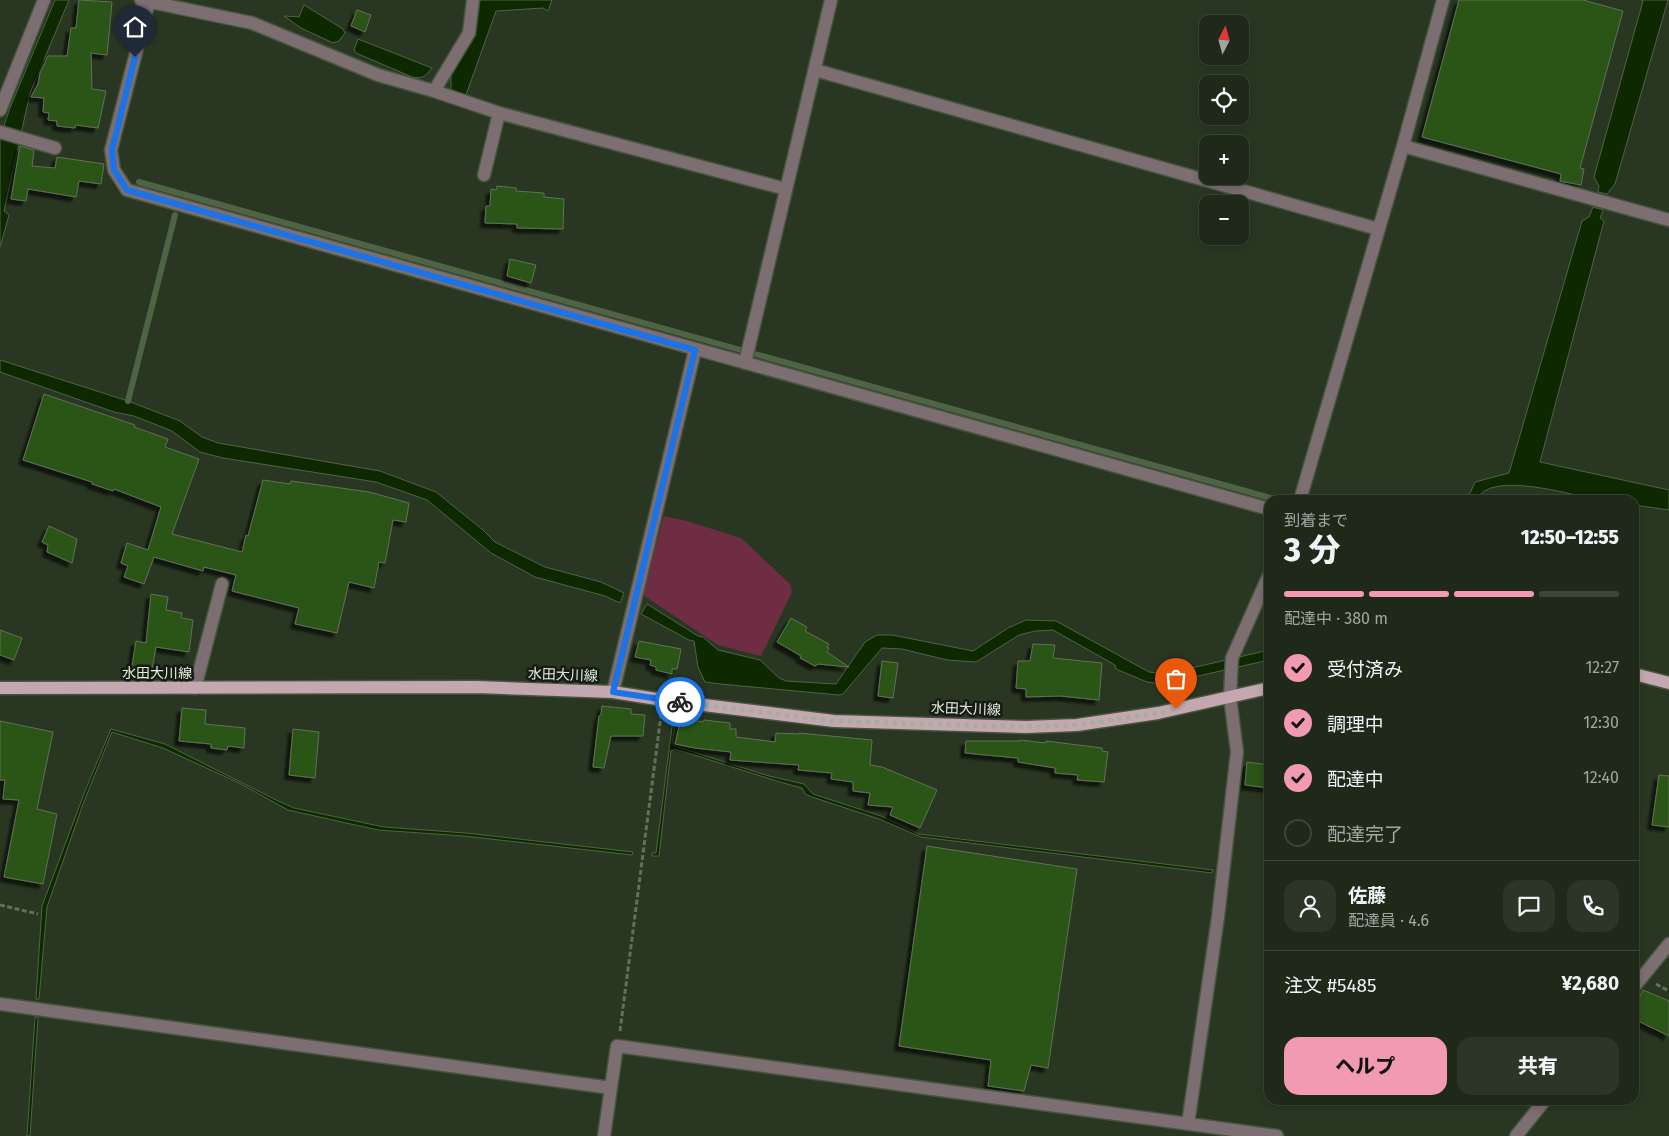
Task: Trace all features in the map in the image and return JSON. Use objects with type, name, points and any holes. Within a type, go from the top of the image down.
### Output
[{"type":"main road","points":[[1639,675],[1669,683]]},
{"type":"main road","name":"水田大川線","points":[[0,688],[477,686],[613,692],[834,721],[1026,727],[1077,725],[1149,715],[1264,689]]},
{"type":"street","points":[[0,110],[44,0]]},
{"type":"street","points":[[434,91],[469,33],[473,0]]},
{"type":"street","points":[[745,363],[831,0]]},
{"type":"street","points":[[1301,495],[1403,146],[1443,0]]},
{"type":"street","points":[[786,189],[499,113],[434,91],[378,75],[252,23],[145,1],[112,150],[114,170],[127,190],[1264,508]]},
{"type":"street","points":[[815,70],[1378,229]]},
{"type":"street","points":[[484,175],[499,113]]},
{"type":"street","points":[[0,132],[55,148]]},
{"type":"street","points":[[1403,146],[1669,220]]},
{"type":"street","points":[[613,692],[695,350]]},
{"type":"street","points":[[195,688],[222,584]]},
{"type":"street","points":[[1188,1124],[1218,917],[1236,752],[1230,697],[1232,664],[1264,588]]},
{"type":"street","points":[[1639,981],[1669,944]]},
{"type":"street","points":[[0,1004],[611,1088]]},
{"type":"street","points":[[604,1136],[618,1046],[1276,1136]]},
{"type":"street","points":[[1516,1136],[1540,1105]]},
{"type":"path","points":[[618,1046],[663,700]]},
{"type":"path","points":[[0,905],[38,914]]},
{"type":"shaded area","points":[[55,0],[69,0],[30,93],[4,211],[9,215],[0,247],[0,137],[10,108]]},
{"type":"shaded area","points":[[480,0],[552,0],[548,11],[543,8],[496,11],[466,95],[451,91],[451,73],[472,41]]},
{"type":"shaded area","points":[[1641,0],[1668,0],[1615,184],[1607,194],[1598,192],[1599,186],[1594,177],[1643,1]]},
{"type":"shaded area","points":[[304,5],[343,29],[345,33],[339,41],[333,43],[301,28],[284,16],[299,17]]},
{"type":"shaded area","points":[[358,39],[432,68],[424,76],[419,78],[412,77],[356,53],[354,50]]},
{"type":"shaded area","points":[[1593,207],[1603,210],[1600,218],[1604,221],[1540,462],[1669,490],[1669,510],[1639,506],[1639,495],[1576,495],[1514,485],[1498,486],[1485,491],[1481,495],[1469,495],[1475,482],[1509,473],[1582,221],[1589,217]]},
{"type":"shaded area","points":[[0,360],[128,401],[180,421],[202,437],[218,443],[380,471],[436,492],[495,542],[545,567],[601,582],[624,593],[620,603],[605,596],[535,577],[491,553],[427,500],[376,482],[223,458],[200,452],[172,431],[134,416],[114,412],[0,372]]},
{"type":"shaded area","points":[[664,516],[687,521],[741,538],[790,584],[792,592],[761,656],[718,645],[643,595]]},
{"type":"shaded area","points":[[647,604],[698,636],[703,637],[718,650],[760,660],[779,678],[786,681],[836,684],[865,642],[877,635],[892,635],[973,651],[1008,628],[1026,620],[1056,621],[1149,672],[1166,674],[1264,651],[1264,661],[1163,684],[1147,682],[1116,669],[1115,665],[1053,630],[1035,631],[1019,635],[976,662],[947,660],[902,649],[882,648],[843,694],[839,695],[705,682],[698,667],[694,641],[641,614]]},
{"type":"shaded area","points":[[674,717],[677,717],[672,744],[674,746],[769,776],[804,784],[813,794],[881,816],[919,834],[1213,870],[1212,873],[921,837],[879,819],[812,797],[805,794],[802,788],[675,749],[671,751],[659,856],[652,856],[652,853],[656,853]]},
{"type":"shaded area","points":[[111,729],[165,744],[294,808],[384,827],[466,833],[633,852],[632,855],[464,836],[378,830],[288,810],[239,783],[163,748],[112,732],[83,804],[47,907],[39,999],[36,999],[42,906],[85,791]]},
{"type":"shaded area","points":[[35,1017],[38,1018],[30,1136],[27,1136]]},
{"type":"building","points":[[79,0],[112,2],[107,55],[91,53],[92,89],[106,91],[98,128],[76,125],[75,128],[57,126],[57,121],[48,120],[49,113],[43,112],[44,98],[31,97],[48,56],[67,56],[71,28],[76,28]]},
{"type":"building","points":[[1459,0],[1583,0],[1623,11],[1580,168],[1584,169],[1581,185],[1560,181],[1561,174],[1422,137]]},
{"type":"building","points":[[357,10],[371,15],[365,32],[351,26]]},
{"type":"building","points":[[20,146],[34,150],[32,166],[55,168],[57,157],[104,164],[101,184],[79,181],[76,197],[28,189],[26,201],[11,199]]},
{"type":"building","points":[[497,186],[516,188],[516,191],[544,193],[544,197],[564,199],[563,229],[517,228],[517,224],[485,223],[486,206],[490,206],[491,189],[496,190]]},
{"type":"building","points":[[510,259],[536,265],[531,283],[507,276]]},
{"type":"building","points":[[44,394],[135,425],[134,427],[168,439],[165,447],[199,459],[172,534],[242,552],[263,480],[290,484],[291,481],[369,492],[409,503],[406,522],[393,520],[385,563],[379,562],[374,588],[349,582],[337,633],[295,624],[299,608],[232,591],[236,575],[204,567],[203,571],[154,557],[144,584],[124,577],[128,566],[121,563],[127,543],[148,550],[161,507],[114,489],[113,491],[92,484],[92,482],[23,460]]},
{"type":"building","points":[[49,526],[77,539],[72,563],[47,552],[48,545],[42,542]]},
{"type":"building","points":[[151,594],[168,597],[166,610],[182,613],[181,618],[193,620],[189,652],[156,647],[152,669],[132,666],[136,641],[146,643]]},
{"type":"building","points":[[791,618],[807,627],[805,631],[829,644],[827,652],[849,667],[818,664],[815,666],[777,642]]},
{"type":"building","points":[[0,630],[22,638],[14,660],[0,655]]},
{"type":"building","points":[[639,641],[681,649],[677,669],[672,669],[672,674],[656,670],[656,667],[650,665],[651,660],[635,657]]},
{"type":"building","points":[[1033,644],[1055,645],[1053,658],[1102,663],[1099,700],[1060,696],[1026,697],[1026,689],[1016,688],[1018,661],[1030,661]]},
{"type":"building","points":[[882,661],[898,663],[893,698],[878,696]]},
{"type":"building","points":[[602,706],[631,709],[631,714],[645,715],[643,736],[611,736],[604,768],[593,767],[599,716],[601,715]]},
{"type":"building","points":[[182,708],[206,710],[205,724],[245,728],[244,748],[228,746],[227,750],[211,748],[211,744],[179,741]]},
{"type":"building","points":[[681,718],[703,722],[704,720],[730,723],[730,729],[736,729],[736,737],[775,742],[776,733],[799,733],[872,740],[870,765],[882,767],[937,790],[920,828],[890,815],[893,807],[868,805],[870,793],[853,791],[853,782],[831,779],[832,773],[798,770],[799,765],[730,760],[731,752],[675,744]]},
{"type":"building","points":[[0,721],[53,732],[37,809],[57,814],[43,884],[4,877],[19,800],[3,799],[5,780],[0,780]]},
{"type":"building","points":[[293,729],[319,732],[315,778],[289,775]]},
{"type":"building","points":[[1020,740],[1046,743],[1046,741],[1102,748],[1102,751],[1108,752],[1104,782],[1077,780],[1078,775],[1055,773],[1055,768],[1018,762],[1018,758],[965,753],[966,741]]},
{"type":"building","points":[[1247,762],[1264,764],[1264,787],[1245,785]]},
{"type":"building","points":[[1659,775],[1669,776],[1669,827],[1652,825]]},
{"type":"building","points":[[927,846],[1077,869],[1048,1068],[1031,1065],[1024,1091],[988,1086],[991,1060],[899,1046]]},
{"type":"building","points":[[1643,990],[1669,1001],[1669,1036],[1639,1021],[1639,998]]},
{"type":"waterway","points":[[139,182],[1264,496]]},
{"type":"waterway","points":[[128,401],[175,215]]},
{"type":"way so far","points":[[680,702],[834,721],[1026,727],[1077,725],[1176,709]]},
{"type":"route","points":[[135,57],[112,150],[114,170],[127,190],[695,350],[613,692],[680,702]]}]
